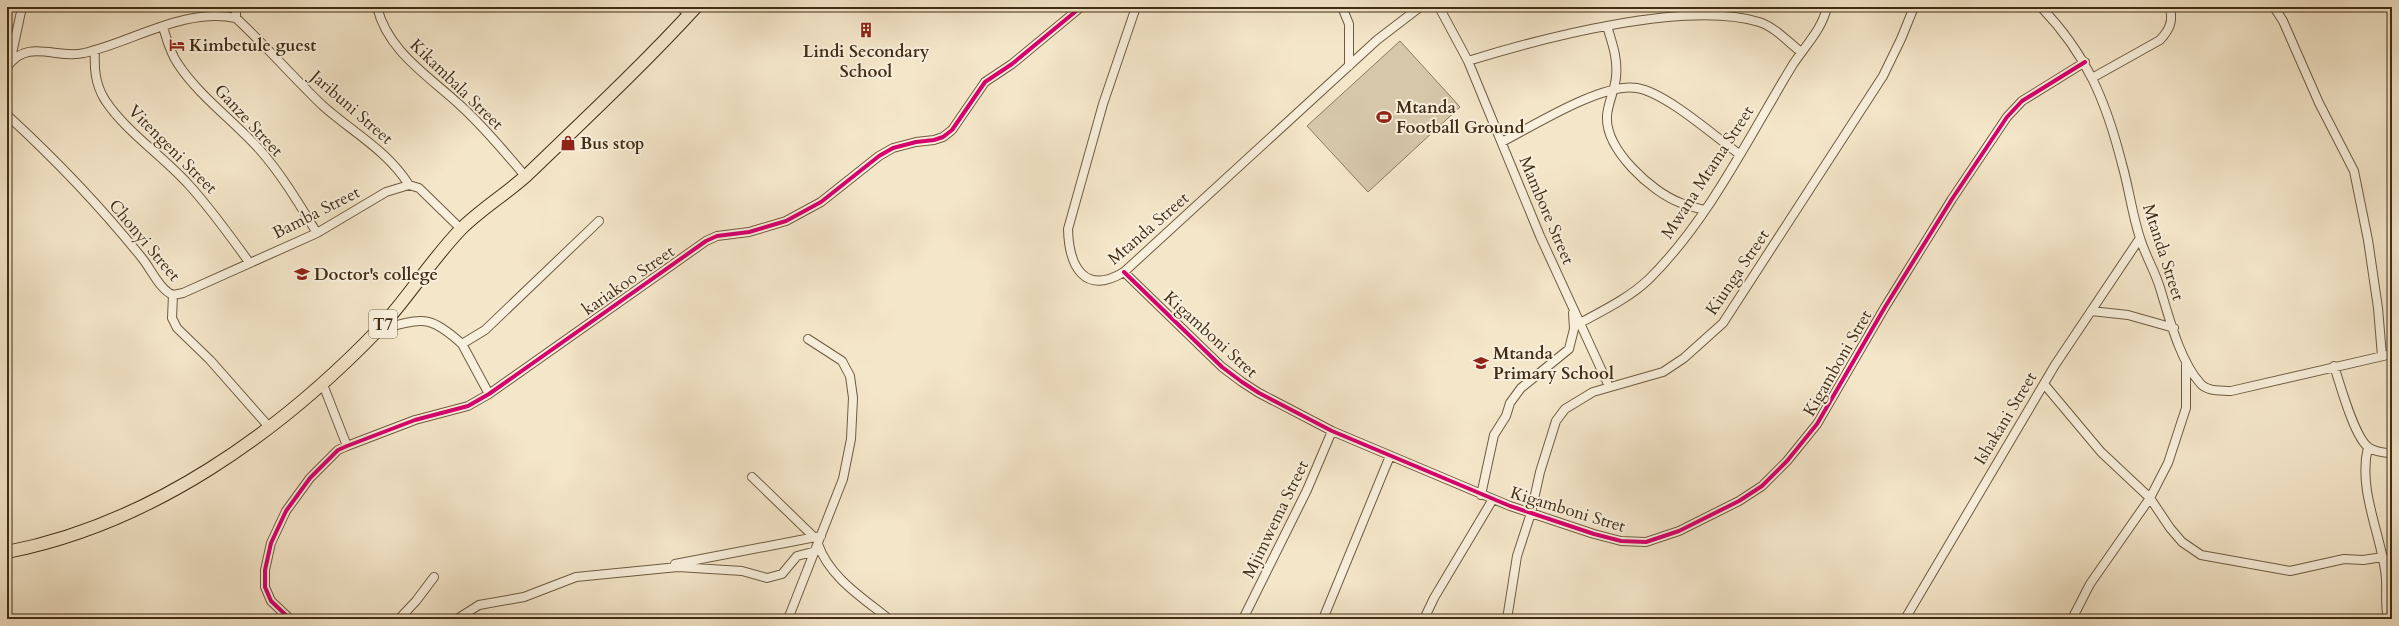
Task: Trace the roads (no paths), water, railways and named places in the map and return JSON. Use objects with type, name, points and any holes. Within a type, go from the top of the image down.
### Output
[{"type":"highway","name":"T7","points":[[7,552],[45,543],[129,511],[176,489],[217,465],[270,428],[379,329],[462,229],[525,176],[688,9]]},
{"type":"street","points":[[8,65],[22,7]]},
{"type":"street","points":[[8,65],[22,54],[38,50],[73,54],[95,50],[121,40],[196,17],[220,15],[236,18],[236,7]]},
{"type":"street","name":"Kikambala Street","points":[[377,7],[387,34],[399,50],[462,106],[525,176]]},
{"type":"street","name":"kariakoo Street","points":[[290,619],[270,601],[265,587],[265,570],[271,543],[286,511],[296,496],[338,450],[415,420],[468,406],[489,394],[706,241],[717,236],[749,232],[786,221],[821,202],[884,153],[906,144],[934,140],[943,136],[952,130],[985,82],[1012,64],[1081,7]]},
{"type":"street","name":"Mtanda Street","points":[[1136,7],[1103,104],[1068,229],[1068,248],[1072,261],[1086,277],[1104,282],[1124,272],[1377,40],[1420,7]]},
{"type":"street","points":[[1342,7],[1349,24],[1349,66]]},
{"type":"street","name":"Mambore Street","points":[[1439,7],[1468,61],[1540,236],[1607,382]]},
{"type":"street","name":"Mwana Mtama Street","points":[[1580,323],[1627,297],[1649,279],[1666,260],[1704,210],[1801,52],[1821,24],[1827,7]]},
{"type":"street","name":"Kiunga Street","points":[[1507,619],[1512,576],[1531,512],[1537,483],[1556,421],[1565,409],[1593,392],[1608,386],[1663,372],[1684,358],[1723,323],[1883,76],[1901,39],[1914,7]]},
{"type":"street","name":"Mtanda Street","points":[[2041,7],[2055,22],[2085,62],[2092,78],[2114,134],[2140,238],[2153,266],[2186,360],[2201,385],[2213,390],[2231,391],[2262,385],[2334,366],[2392,354]]},
{"type":"street","points":[[2092,78],[2160,40],[2168,31],[2172,21],[2170,7]]},
{"type":"street","points":[[2274,7],[2283,21],[2319,104],[2354,171],[2368,240],[2378,308],[2382,356]]},
{"type":"street","points":[[1468,61],[1535,40],[1607,26],[1662,17],[1717,14],[1761,22],[1801,52]]},
{"type":"street","name":"Jaribuni Street","points":[[236,18],[323,105],[384,153],[409,185]]},
{"type":"street","points":[[1607,26],[1616,56],[1613,89],[1608,116],[1609,131],[1617,148],[1632,168],[1663,194],[1680,203],[1704,210]]},
{"type":"street","name":"Ganze Street","points":[[163,27],[178,64],[194,84],[234,122],[280,174],[317,233]]},
{"type":"street","name":"Vitengeni Street","points":[[95,50],[96,78],[105,100],[125,122],[189,184],[224,225],[249,262]]},
{"type":"street","name":"Kigamboni Stret","points":[[1124,272],[1222,367],[1259,394],[1332,431],[1481,495],[1594,534],[1621,540],[1646,542],[1663,538],[1739,501],[1762,486],[1788,461],[1817,424],[1885,307],[1952,199],[2007,117],[2022,101],[2085,62]]},
{"type":"street","points":[[1502,142],[1577,103],[1613,89],[1636,88],[1663,99],[1739,154]]},
{"type":"street","name":"Chonyi Street","points":[[7,115],[107,218],[146,263],[165,290],[173,295],[172,318],[177,328],[210,360],[270,428]]},
{"type":"street","points":[[409,185],[419,188],[462,229]]},
{"type":"street","name":"Bamba Street","points":[[173,295],[183,293],[249,262],[317,233],[386,192],[409,185]]},
{"type":"street","points":[[462,344],[484,330],[599,221]]},
{"type":"street","name":"Ishakani Street","points":[[1905,619],[2044,384],[2140,238]]},
{"type":"street","points":[[1481,495],[1494,435],[1506,416],[1515,394],[1569,349],[1574,329],[1573,308]]},
{"type":"street","points":[[2092,311],[2128,315],[2174,328]]},
{"type":"street","points":[[379,329],[427,320],[439,324],[462,344],[489,394]]},
{"type":"street","points":[[788,619],[848,460],[852,413],[853,398],[850,376],[842,361],[808,339]]},
{"type":"street","points":[[2072,619],[2090,584],[2150,498],[2168,463],[2186,408],[2186,360]]},
{"type":"street","points":[[2334,366],[2352,419],[2368,447],[2382,453],[2392,452]]},
{"type":"street","points":[[322,382],[347,446]]},
{"type":"street","points":[[2044,384],[2101,452],[2150,498],[2170,528],[2182,542],[2201,555],[2290,571],[2337,560],[2383,557]]},
{"type":"street","name":"Mjimwema Street","points":[[1243,619],[1307,490],[1332,431]]},
{"type":"street","points":[[2368,447],[2364,461],[2366,485],[2386,571],[2385,601],[2388,619]]},
{"type":"street","points":[[1323,619],[1390,456]]},
{"type":"street","points":[[752,477],[818,542],[826,563],[845,583],[888,619]]},
{"type":"street","points":[[1424,619],[1434,598],[1493,499]]},
{"type":"street","points":[[457,619],[479,605],[524,597],[576,577],[678,567],[717,568],[742,571],[767,578],[782,574],[797,556],[818,542]]},
{"type":"street","points":[[637,571],[818,542]]},
{"type":"street","points":[[399,619],[416,601],[434,577]]},
{"type":"place","name":"Lindi Secondary School","points":[[866,30]]},
{"type":"place","name":"Kimbetule guest","points":[[177,45]]},
{"type":"place","name":"Mtanda Football Ground","points":[[1384,117]]},
{"type":"place","name":"Bus stop","points":[[568,143]]},
{"type":"place","name":"Doctor's college","points":[[302,274]]},
{"type":"place","name":"Mtanda Primary School","points":[[1481,363]]}]
